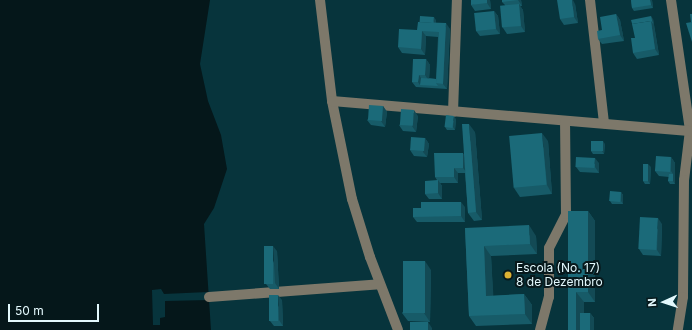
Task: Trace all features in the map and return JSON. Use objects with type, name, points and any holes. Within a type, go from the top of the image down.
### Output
[{"type":"street","points":[[320,0],[332,101],[352,199],[380,284],[398,330]]},
{"type":"street","points":[[453,112],[457,0]]},
{"type":"street","points":[[590,0],[604,123]]},
{"type":"street","points":[[671,0],[691,131],[684,180],[683,289],[678,330]]},
{"type":"street","points":[[332,101],[691,131]]},
{"type":"street","points":[[540,330],[549,297],[549,248],[566,214],[565,121]]},
{"type":"street","points":[[209,297],[380,284]]},
{"type":"shaded area","points":[[0,0],[210,0],[200,64],[208,101],[221,135],[227,169],[214,208],[204,224],[211,330],[0,330]]},
{"type":"pier","points":[[161,289],[164,294],[208,292],[209,300],[165,301],[165,317],[160,318],[160,325],[153,325],[152,290]]},
{"type":"building","points":[[471,0],[487,0],[487,3],[471,5]]},
{"type":"building","points":[[502,0],[518,0],[502,2]]},
{"type":"building","points":[[557,0],[572,0],[574,17],[560,19]]},
{"type":"building","points":[[631,0],[650,0],[651,5],[632,8]]},
{"type":"building","points":[[519,4],[521,26],[502,28],[500,6]]},
{"type":"building","points":[[494,11],[496,29],[476,31],[474,13]]},
{"type":"building","points":[[616,14],[620,35],[598,39],[597,31],[602,30],[600,17]]},
{"type":"building","points":[[690,14],[692,14],[692,22],[691,22]]},
{"type":"building","points":[[420,16],[434,17],[434,23],[420,22]]},
{"type":"building","points":[[651,16],[653,24],[651,21],[632,24],[631,20]]},
{"type":"building","points":[[651,21],[655,49],[633,53],[631,38],[635,38],[632,24]]},
{"type":"building","points":[[418,22],[446,23],[443,84],[436,83],[439,32],[422,31],[421,49],[398,47],[399,29],[417,30]]},
{"type":"building","points":[[692,22],[692,42],[686,23]]},
{"type":"building","points":[[413,59],[426,59],[425,75],[419,75],[418,82],[412,82]]},
{"type":"building","points":[[421,78],[436,79],[438,86],[420,85]]},
{"type":"building","points":[[369,105],[383,106],[382,121],[368,120]]},
{"type":"building","points":[[401,109],[414,110],[413,126],[400,125]]},
{"type":"building","points":[[446,115],[454,116],[452,128],[445,127]]},
{"type":"building","points":[[462,124],[469,124],[476,212],[468,213]]},
{"type":"building","points":[[542,133],[547,185],[514,188],[509,136]]},
{"type":"building","points":[[411,137],[425,138],[424,151],[410,150]]},
{"type":"building","points":[[591,141],[603,141],[603,151],[591,151]]},
{"type":"building","points":[[434,153],[463,153],[463,168],[454,168],[454,177],[435,177]]},
{"type":"building","points":[[656,156],[671,157],[670,172],[655,171]]},
{"type":"building","points":[[576,157],[595,158],[594,168],[575,167]]},
{"type":"building","points":[[643,164],[648,164],[648,181],[643,181]]},
{"type":"building","points":[[669,174],[673,174],[673,181],[668,181]]},
{"type":"building","points":[[438,180],[438,193],[425,194],[425,181]]},
{"type":"building","points":[[610,191],[621,192],[620,202],[609,201]]},
{"type":"building","points":[[421,202],[461,202],[461,216],[413,217],[413,208],[421,208]]},
{"type":"building","points":[[568,211],[588,211],[588,292],[576,292],[576,330],[568,330]]},
{"type":"building","points":[[640,217],[658,218],[656,250],[638,249]]},
{"type":"building","points":[[529,225],[530,244],[484,246],[486,296],[524,294],[525,314],[469,316],[465,228]]},
{"type":"building","points":[[264,246],[273,246],[273,284],[264,284]]},
{"type":"building","points":[[403,261],[425,261],[425,313],[403,313]]},
{"type":"building","points":[[269,295],[278,295],[278,321],[269,321]]},
{"type":"building","points":[[580,313],[590,313],[590,330],[580,330]]},
{"type":"building","points":[[410,322],[428,322],[428,330],[410,330]]},
{"type":"place","name":"Escola (No. 17) 8 de Dezembro","points":[[508,275]]}]
